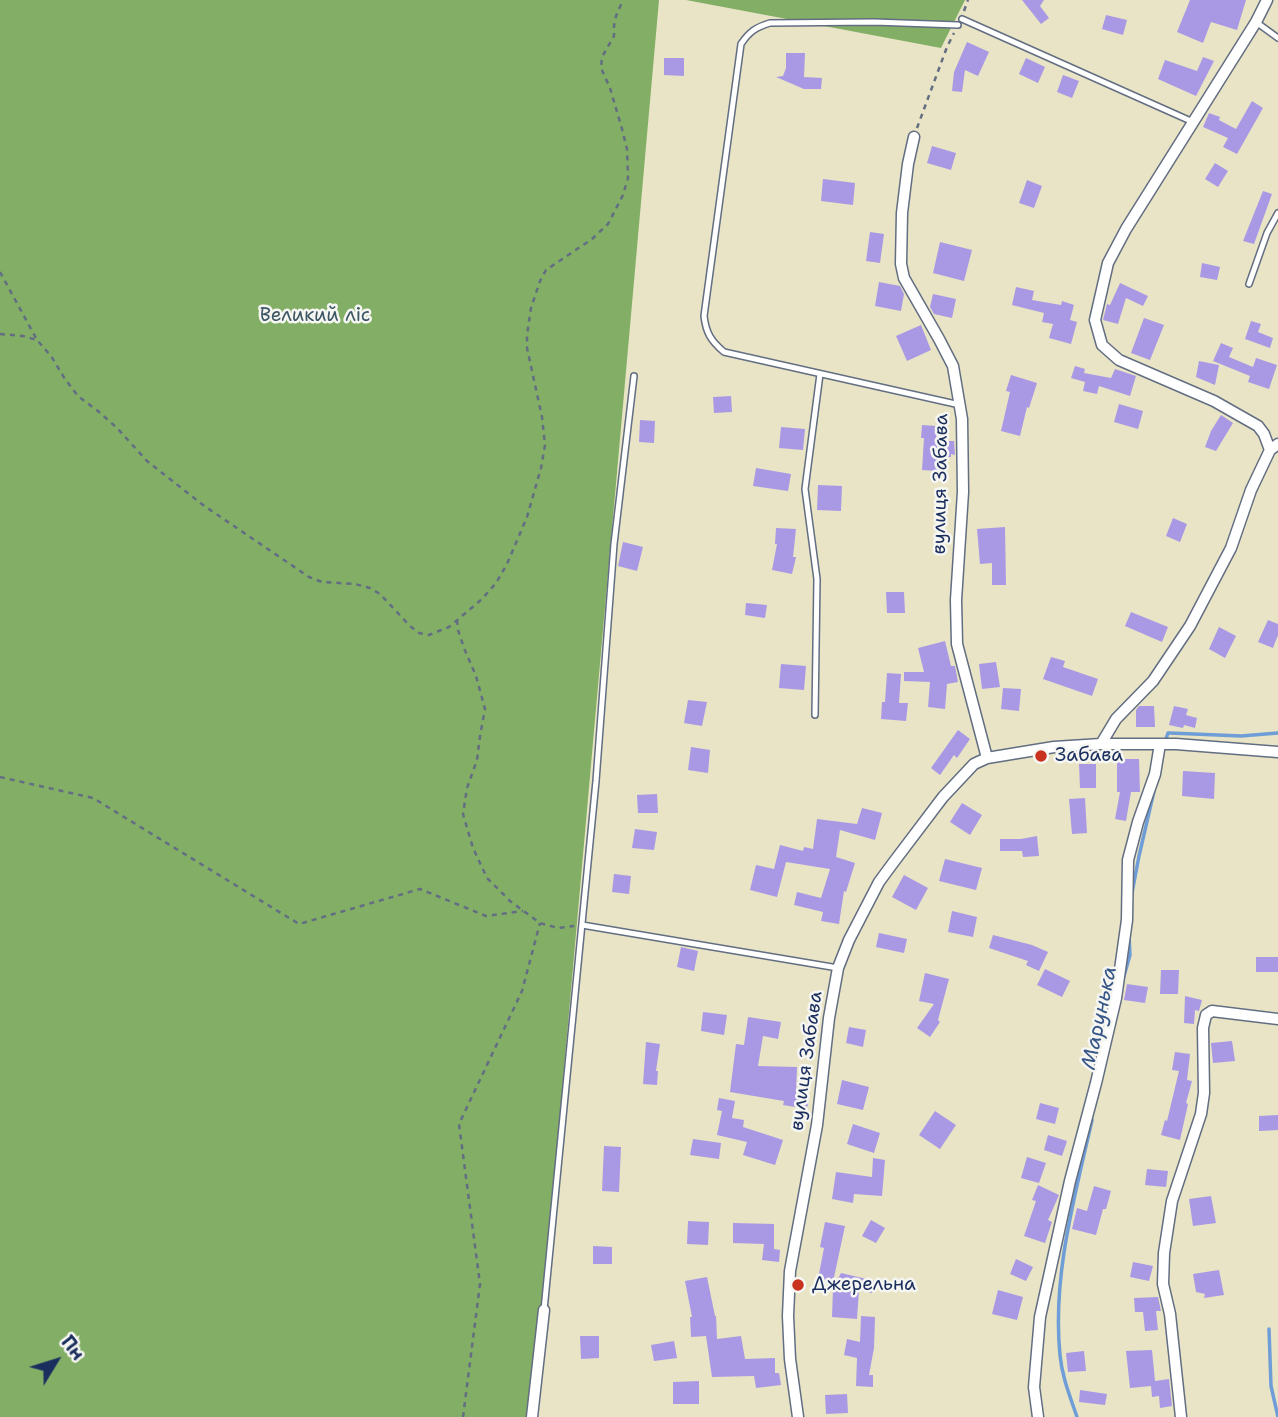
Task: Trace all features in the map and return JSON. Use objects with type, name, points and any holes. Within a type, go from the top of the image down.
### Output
[{"type":"street","points":[[1101,744],[1116,719],[1153,681],[1189,626],[1231,548],[1251,490],[1274,447],[1258,426],[1214,401],[1119,360],[1102,345],[1095,320],[1108,263],[1126,229],[1256,22],[1267,0]]},
{"type":"street","name":"вулиця Забава","points":[[914,137],[902,213],[901,264],[904,278],[953,366],[960,405],[963,492],[956,600],[957,644],[987,758]]},
{"type":"street","name":"вулиця Забава","points":[[798,1417],[788,1327],[790,1271],[817,1125],[829,1018],[838,968],[849,940],[893,863],[943,797],[974,764],[987,758],[1054,747],[1101,744],[1176,744],[1278,752]]},
{"type":"street","points":[[1038,1417],[1034,1387],[1040,1317],[1070,1181],[1116,998],[1127,920],[1128,860],[1155,774],[1161,744]]},
{"type":"street","points":[[1181,1417],[1170,1314],[1163,1284],[1164,1253],[1172,1201],[1201,1114],[1204,1093],[1203,1028],[1206,1015],[1212,1011],[1278,1018]]},
{"type":"street","points":[[533,1417],[544,1310]]},
{"type":"lane","points":[[960,405],[724,352],[713,342],[706,329],[704,316],[741,44],[748,34],[758,26],[769,23],[960,22],[1193,121]]},
{"type":"lane","points":[[1256,22],[1278,38]]},
{"type":"lane","points":[[1250,284],[1267,233],[1278,213]]},
{"type":"lane","points":[[815,715],[817,579],[805,489],[820,373]]},
{"type":"lane","points":[[544,1310],[596,781],[614,544],[634,376]]},
{"type":"lane","points":[[582,925],[838,968]]},
{"type":"path","points":[[0,272],[37,340],[78,396],[117,428],[147,461],[204,505],[309,577],[322,582],[355,584],[370,588],[380,594],[404,622],[419,633],[429,635],[439,632],[482,599],[496,583],[527,517],[545,444],[527,348],[531,308],[540,281],[546,270],[592,239],[608,224],[623,195],[628,178],[627,149],[610,88],[601,68],[602,57],[614,36],[616,16],[623,0]]},
{"type":"path","points":[[914,137],[947,47],[968,0]]},
{"type":"path","points":[[0,334],[37,340]]},
{"type":"path","points":[[457,620],[485,709],[477,760],[467,788],[463,814],[473,848],[486,878],[523,911],[540,923],[558,928],[582,925]]},
{"type":"path","points":[[0,777],[93,798],[299,924],[420,889],[486,916],[523,911]]},
{"type":"path","points":[[463,1417],[480,1284],[459,1124],[522,991],[540,923]]},
{"type":"green space","name":"Великий ліс","points":[[0,0],[659,0],[533,1417],[0,1417]]},
{"type":"green space","points":[[686,0],[965,0],[941,48]]},
{"type":"building","points":[[1022,0],[1044,0],[1040,6],[1049,18],[1041,24]]},
{"type":"building","points":[[1190,0],[1246,0],[1237,30],[1211,22],[1203,43],[1177,32]]},
{"type":"building","points":[[1106,15],[1127,20],[1123,35],[1102,29]]},
{"type":"building","points":[[967,42],[989,52],[978,76],[965,70],[962,92],[952,91],[954,72]]},
{"type":"building","points":[[786,53],[805,53],[804,77],[822,78],[821,89],[804,89],[776,77],[783,76]]},
{"type":"building","points":[[1203,57],[1214,61],[1196,96],[1158,79],[1165,60],[1197,71]]},
{"type":"building","points":[[664,58],[684,58],[684,76],[664,75]]},
{"type":"building","points":[[1026,58],[1045,67],[1038,83],[1019,74]]},
{"type":"building","points":[[1063,75],[1079,81],[1072,98],[1057,92]]},
{"type":"building","points":[[1252,101],[1263,108],[1237,154],[1223,147],[1228,138],[1203,127],[1209,113],[1220,117],[1219,120],[1236,129]]},
{"type":"building","points":[[932,146],[956,153],[951,170],[927,163]]},
{"type":"building","points":[[1215,163],[1228,171],[1218,187],[1205,179]]},
{"type":"building","points":[[823,179],[855,183],[853,205],[821,201]]},
{"type":"building","points":[[1027,180],[1042,186],[1034,208],[1019,203]]},
{"type":"building","points":[[1263,191],[1272,194],[1254,244],[1243,241]]},
{"type":"building","points":[[870,232],[884,234],[880,263],[866,261]]},
{"type":"building","points":[[940,242],[972,250],[964,281],[933,273]]},
{"type":"building","points":[[1202,263],[1220,267],[1217,280],[1200,277]]},
{"type":"building","points":[[879,282],[900,286],[904,294],[901,311],[875,306]]},
{"type":"building","points":[[1120,283],[1148,296],[1143,306],[1126,298],[1118,324],[1103,320],[1107,304],[1110,305]]},
{"type":"building","points":[[1016,287],[1034,291],[1032,300],[1061,305],[1062,301],[1074,305],[1070,320],[1077,322],[1071,344],[1049,338],[1053,324],[1042,322],[1044,313],[1012,305]]},
{"type":"building","points":[[933,294],[956,299],[952,318],[934,314],[930,307]]},
{"type":"building","points":[[1144,318],[1164,325],[1150,360],[1131,353]]},
{"type":"building","points":[[1251,321],[1261,324],[1258,332],[1273,338],[1270,348],[1245,339]]},
{"type":"building","points":[[921,325],[931,350],[907,361],[896,336]]},
{"type":"building","points":[[1221,343],[1233,348],[1229,357],[1253,367],[1256,358],[1277,365],[1269,389],[1248,382],[1250,376],[1213,361]]},
{"type":"building","points":[[1199,361],[1219,365],[1215,385],[1196,377]]},
{"type":"building","points":[[1075,366],[1085,369],[1084,373],[1111,378],[1115,369],[1136,376],[1130,396],[1099,386],[1097,394],[1083,391],[1085,382],[1071,378]]},
{"type":"building","points":[[1011,375],[1037,383],[1029,408],[1027,407],[1020,436],[1001,431],[1010,392],[1006,391]]},
{"type":"building","points":[[731,396],[732,412],[714,413],[713,397]]},
{"type":"building","points":[[1119,404],[1143,411],[1138,429],[1114,422]]},
{"type":"building","points":[[1221,415],[1233,423],[1216,451],[1205,447]]},
{"type":"building","points":[[640,420],[655,421],[654,443],[639,442]]},
{"type":"building","points":[[922,425],[937,426],[936,441],[954,441],[955,455],[939,457],[938,471],[922,470]]},
{"type":"building","points":[[781,427],[805,429],[803,450],[779,448]]},
{"type":"building","points":[[756,468],[791,474],[788,491],[753,486]]},
{"type":"building","points":[[818,485],[842,486],[841,511],[817,510]]},
{"type":"building","points":[[1173,518],[1187,524],[1180,542],[1166,536]]},
{"type":"building","points":[[1005,527],[1006,585],[992,585],[992,563],[980,564],[977,529]]},
{"type":"building","points":[[776,528],[796,529],[793,557],[796,557],[792,574],[772,570],[777,544]]},
{"type":"building","points":[[623,542],[643,547],[637,571],[618,566]]},
{"type":"building","points":[[886,592],[904,592],[905,613],[887,613]]},
{"type":"building","points":[[746,603],[767,605],[765,618],[745,615]]},
{"type":"building","points":[[1131,612],[1168,627],[1162,642],[1125,626]]},
{"type":"building","points":[[1268,620],[1278,624],[1278,635],[1273,648],[1258,642]]},
{"type":"building","points":[[1219,627],[1236,636],[1225,658],[1209,649]]},
{"type":"building","points":[[945,641],[958,682],[947,684],[945,709],[928,707],[930,682],[904,681],[904,672],[924,672],[918,648]]},
{"type":"building","points":[[1051,657],[1065,661],[1063,667],[1098,679],[1092,696],[1043,679]]},
{"type":"building","points":[[996,662],[1000,687],[982,689],[979,664]]},
{"type":"building","points":[[781,664],[806,666],[804,690],[779,688]]},
{"type":"building","points":[[887,673],[901,674],[899,703],[908,703],[906,721],[881,719]]},
{"type":"building","points":[[1003,688],[1021,689],[1019,711],[1001,709]]},
{"type":"building","points":[[688,700],[707,702],[702,726],[684,723]]},
{"type":"building","points":[[1139,706],[1154,706],[1155,727],[1136,727],[1136,710]]},
{"type":"building","points":[[1174,706],[1188,709],[1186,715],[1197,718],[1195,728],[1169,725]]},
{"type":"building","points":[[958,730],[970,739],[957,758],[954,755],[940,775],[931,768]]},
{"type":"building","points":[[691,747],[710,750],[708,773],[688,770]]},
{"type":"building","points":[[1117,759],[1139,759],[1140,792],[1131,792],[1126,821],[1115,819],[1120,792],[1117,792]]},
{"type":"building","points":[[1079,764],[1096,764],[1096,788],[1080,788]]},
{"type":"building","points":[[1183,771],[1215,773],[1214,799],[1182,796]]},
{"type":"building","points":[[657,794],[658,813],[638,813],[637,795]]},
{"type":"building","points":[[1085,798],[1087,833],[1072,834],[1069,799]]},
{"type":"building","points":[[962,803],[982,815],[970,835],[950,822]]},
{"type":"building","points":[[862,808],[882,813],[875,840],[840,830],[836,857],[855,863],[846,892],[844,891],[839,924],[821,921],[823,912],[794,905],[797,892],[821,898],[830,869],[786,862],[777,897],[750,890],[756,865],[774,869],[780,845],[803,851],[804,847],[813,849],[817,819],[857,824]]},
{"type":"building","points":[[635,829],[657,832],[654,850],[632,848]]},
{"type":"building","points":[[1037,836],[1039,856],[1023,857],[1022,851],[1000,851],[1000,839]]},
{"type":"building","points":[[945,859],[982,868],[976,890],[939,881]]},
{"type":"building","points":[[614,874],[631,876],[629,894],[612,892]]},
{"type":"building","points":[[904,875],[928,888],[916,910],[892,897]]},
{"type":"building","points":[[952,911],[977,917],[973,937],[948,932]]},
{"type":"building","points":[[879,933],[907,939],[904,953],[876,947]]},
{"type":"building","points":[[993,935],[1048,952],[1039,971],[1026,965],[1028,961],[989,948]]},
{"type":"building","points":[[681,947],[698,951],[694,971],[677,967]]},
{"type":"building","points":[[1256,957],[1278,957],[1278,972],[1256,972]]},
{"type":"building","points":[[1045,969],[1070,981],[1062,997],[1037,985]]},
{"type":"building","points":[[1161,970],[1179,970],[1178,994],[1160,994]]},
{"type":"building","points":[[925,973],[949,979],[938,1020],[940,1022],[930,1037],[917,1028],[934,1004],[919,1001]]},
{"type":"building","points":[[1127,984],[1148,987],[1145,1003],[1124,1000]]},
{"type":"building","points":[[1185,996],[1202,1000],[1199,1011],[1195,1010],[1194,1024],[1184,1023]]},
{"type":"building","points":[[703,1012],[727,1015],[724,1035],[701,1031]]},
{"type":"building","points":[[748,1017],[781,1022],[778,1039],[763,1036],[758,1066],[797,1067],[796,1096],[809,1098],[807,1109],[783,1105],[784,1101],[730,1092],[736,1044],[744,1045]]},
{"type":"building","points":[[849,1027],[866,1030],[863,1047],[846,1043]]},
{"type":"building","points":[[1232,1041],[1235,1061],[1213,1063],[1211,1043]]},
{"type":"building","points":[[646,1042],[660,1044],[657,1085],[643,1084]]},
{"type":"building","points":[[1175,1052],[1190,1054],[1187,1080],[1192,1081],[1180,1140],[1161,1135],[1179,1071],[1172,1070]]},
{"type":"building","points":[[842,1080],[869,1087],[863,1110],[837,1104]]},
{"type":"building","points":[[719,1098],[735,1101],[732,1118],[744,1120],[743,1127],[783,1140],[775,1165],[743,1155],[747,1142],[717,1135],[722,1111],[717,1110]]},
{"type":"building","points":[[1040,1103],[1059,1108],[1055,1124],[1036,1119]]},
{"type":"building","points":[[935,1111],[956,1125],[940,1149],[919,1135]]},
{"type":"building","points":[[1278,1115],[1278,1130],[1259,1131],[1259,1116]]},
{"type":"building","points":[[853,1124],[880,1133],[874,1153],[847,1144]]},
{"type":"building","points":[[1048,1135],[1067,1141],[1062,1156],[1044,1150]]},
{"type":"building","points":[[693,1139],[721,1143],[719,1159],[690,1155]]},
{"type":"building","points":[[604,1146],[621,1147],[619,1192],[602,1191]]},
{"type":"building","points":[[1027,1157],[1046,1163],[1039,1183],[1021,1178]]},
{"type":"building","points":[[873,1158],[885,1160],[882,1196],[854,1194],[853,1203],[832,1199],[836,1172],[872,1177]]},
{"type":"building","points":[[1147,1169],[1168,1171],[1166,1187],[1145,1185]]},
{"type":"building","points":[[1038,1185],[1059,1195],[1048,1220],[1052,1222],[1045,1243],[1024,1236],[1036,1201],[1032,1200]]},
{"type":"building","points":[[1094,1186],[1111,1191],[1096,1235],[1072,1229],[1077,1208],[1087,1211]]},
{"type":"building","points":[[1211,1196],[1216,1223],[1193,1226],[1189,1199]]},
{"type":"building","points":[[871,1220],[885,1228],[876,1243],[862,1236]]},
{"type":"building","points":[[688,1221],[709,1222],[708,1245],[687,1244]]},
{"type":"building","points":[[825,1222],[845,1226],[833,1282],[818,1279],[824,1248],[820,1247]]},
{"type":"building","points":[[733,1223],[774,1224],[774,1249],[780,1250],[779,1262],[762,1260],[764,1244],[733,1243]]},
{"type":"building","points":[[593,1246],[612,1247],[612,1264],[593,1264]]},
{"type":"building","points":[[1016,1259],[1033,1267],[1026,1281],[1010,1274]]},
{"type":"building","points":[[1133,1262],[1153,1266],[1149,1281],[1130,1277]]},
{"type":"building","points":[[1219,1270],[1224,1295],[1204,1298],[1205,1294],[1196,1292],[1193,1274]]},
{"type":"building","points":[[841,1273],[875,1281],[872,1293],[859,1290],[857,1319],[832,1317],[833,1288]]},
{"type":"building","points":[[707,1277],[716,1316],[717,1339],[741,1336],[745,1359],[775,1358],[775,1373],[779,1373],[781,1385],[756,1388],[754,1376],[712,1377],[706,1336],[691,1337],[692,1317],[685,1281]]},
{"type":"building","points":[[998,1290],[1023,1297],[1017,1320],[992,1314]]},
{"type":"building","points":[[1158,1297],[1161,1311],[1156,1311],[1158,1330],[1145,1331],[1143,1312],[1135,1312],[1134,1298]]},
{"type":"building","points":[[861,1316],[875,1317],[874,1348],[869,1375],[873,1375],[873,1387],[856,1386],[857,1358],[844,1355],[847,1339],[860,1342]]},
{"type":"building","points":[[580,1336],[599,1336],[599,1358],[581,1359]]},
{"type":"building","points":[[674,1341],[677,1358],[654,1361],[651,1345]]},
{"type":"building","points":[[1152,1350],[1155,1381],[1169,1379],[1172,1406],[1160,1408],[1159,1396],[1152,1397],[1151,1386],[1130,1388],[1126,1351]]},
{"type":"building","points":[[1084,1351],[1086,1371],[1068,1372],[1066,1353]]},
{"type":"building","points":[[699,1381],[699,1404],[673,1404],[673,1382]]},
{"type":"building","points":[[1080,1390],[1107,1394],[1105,1405],[1079,1402]]},
{"type":"building","points":[[847,1394],[848,1413],[826,1414],[825,1395]]},
{"type":"waterway","name":"Марунька","points":[[1165,742],[1168,733],[1241,736],[1278,733]]},
{"type":"waterway","name":"Марунька","points":[[1132,893],[1154,791]]},
{"type":"waterway","name":"Марунька","points":[[1124,976],[1130,955],[1129,935]]},
{"type":"waterway","name":"Марунька","points":[[1077,1417],[1061,1363],[1059,1296],[1072,1207],[1092,1120]]},
{"type":"waterway","points":[[1269,1329],[1271,1386],[1278,1417]]},
{"type":"place","name":"Забава","points":[[1041,756]]},
{"type":"place","name":"Джерельна","points":[[798,1285]]}]
